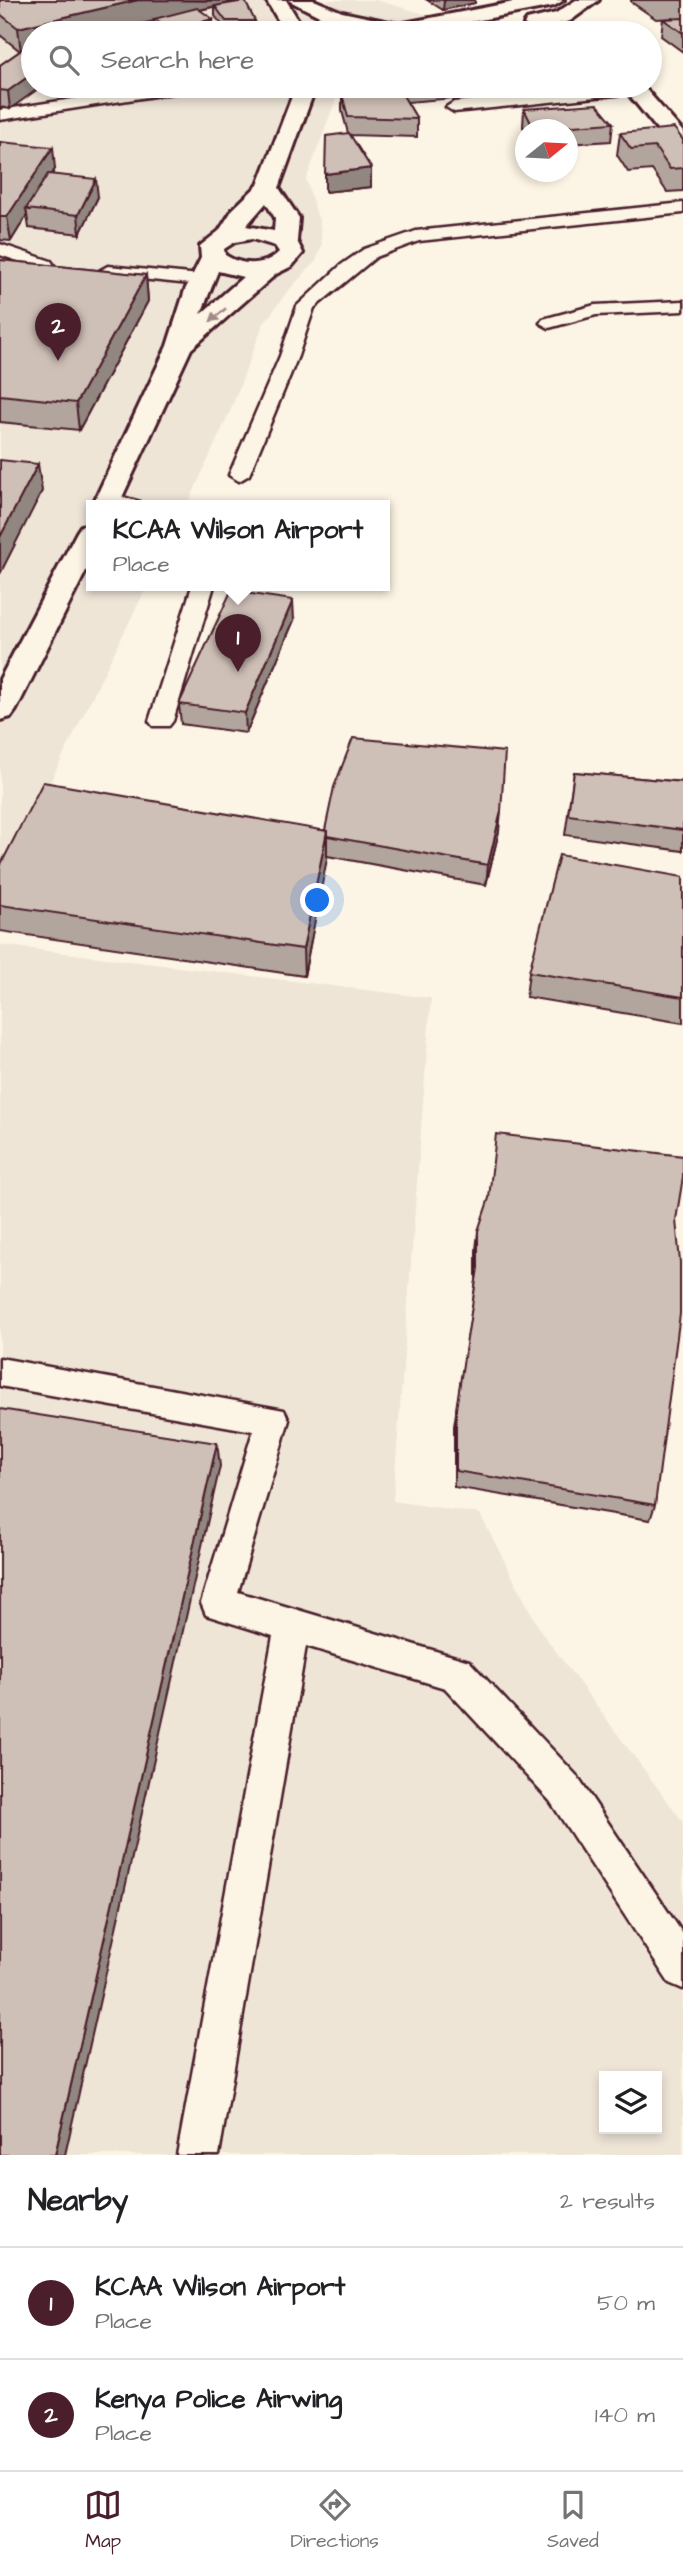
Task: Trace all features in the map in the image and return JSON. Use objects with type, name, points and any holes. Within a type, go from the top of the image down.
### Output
[{"type":"street","points":[[276,0],[289,21]]},
{"type":"street","points":[[298,0],[352,21]]},
{"type":"street","points":[[533,21],[559,8],[589,0]]},
{"type":"street","points":[[438,21],[516,3],[559,8],[574,21]]},
{"type":"street","points":[[228,236],[241,214],[268,188],[302,98]]},
{"type":"street","points":[[642,98],[683,146]]},
{"type":"street","points":[[213,258],[229,268],[268,268],[279,265],[291,253],[285,241],[287,218],[268,188]]},
{"type":"street","points":[[117,500],[180,346],[200,280],[213,258],[212,246],[228,236],[265,233],[285,241]]},
{"type":"street","points":[[180,346],[268,268]]},
{"type":"street","points":[[0,710],[86,542]]},
{"type":"lane","points":[[0,115],[109,98]]},
{"type":"lane","points":[[454,107],[535,98]]},
{"type":"lane","points":[[239,475],[289,356],[306,306],[347,269],[370,253],[416,236],[683,208]]},
{"type":"lane","points":[[0,249],[45,265]]},
{"type":"lane","points":[[0,262],[66,267]]},
{"type":"lane","points":[[93,269],[200,280]]},
{"type":"lane","points":[[549,323],[595,310],[683,306]]},
{"type":"lane","points":[[161,721],[201,591]]},
{"type":"lane","points":[[0,1372],[273,1420],[253,1478],[218,1603],[456,1674],[563,1788],[683,1969]]},
{"type":"lane","points":[[198,2155],[292,1626]]},
{"type":"shaded area","points":[[0,0],[375,0],[429,15],[437,21],[21,21],[21,98],[336,98],[306,180],[320,224],[322,245],[316,261],[287,292],[263,325],[231,409],[190,500],[86,500],[86,591],[145,591],[0,884]]},
{"type":"shaded area","points":[[0,945],[431,998],[393,1501],[480,1514],[540,1630],[683,1822],[683,2155],[0,2155]]},
{"type":"building","points":[[0,0],[138,0],[48,21],[21,21],[21,27],[18,28],[0,14]]},
{"type":"building","points":[[245,1],[255,21],[226,21],[215,6]]},
{"type":"building","points":[[197,8],[213,19],[158,21],[154,19]]},
{"type":"building","points":[[683,18],[683,33],[663,19]]},
{"type":"building","points":[[21,50],[21,82],[8,91],[0,90],[0,65]]},
{"type":"building","points":[[343,98],[405,98],[417,119],[348,117]]},
{"type":"building","points":[[597,104],[613,123],[578,126],[578,119],[529,119],[524,109]]},
{"type":"building","points":[[674,128],[683,140],[683,168],[670,169],[655,147],[631,149],[620,133]]},
{"type":"building","points":[[349,133],[371,168],[325,174],[326,136]]},
{"type":"building","points":[[0,142],[53,147],[7,217],[0,217]]},
{"type":"building","points":[[48,174],[96,179],[78,215],[26,209]]},
{"type":"building","points":[[0,260],[146,275],[76,403],[0,395]]},
{"type":"building","points":[[0,460],[38,464],[0,537]]},
{"type":"building","points":[[231,591],[293,600],[245,713],[179,704]]},
{"type":"building","points":[[353,738],[505,752],[501,811],[488,865],[327,836],[325,830],[334,787]]},
{"type":"building","points":[[574,772],[683,782],[683,830],[568,815]]},
{"type":"building","points":[[43,782],[327,831],[303,949],[0,905],[0,866]]},
{"type":"building","points":[[559,855],[683,877],[683,997],[529,972]]},
{"type":"building","points":[[496,1134],[683,1156],[683,1177],[676,1220],[680,1262],[680,1314],[655,1505],[456,1471],[456,1409],[478,1268],[478,1231],[489,1198]]},
{"type":"building","points":[[0,1409],[217,1443],[55,2155],[0,2155]]},
{"type":"place","name":"Kenya Police Airwing","points":[[58,361]]},
{"type":"place","name":"KCAA Wilson Airport","points":[[238,672]]}]
